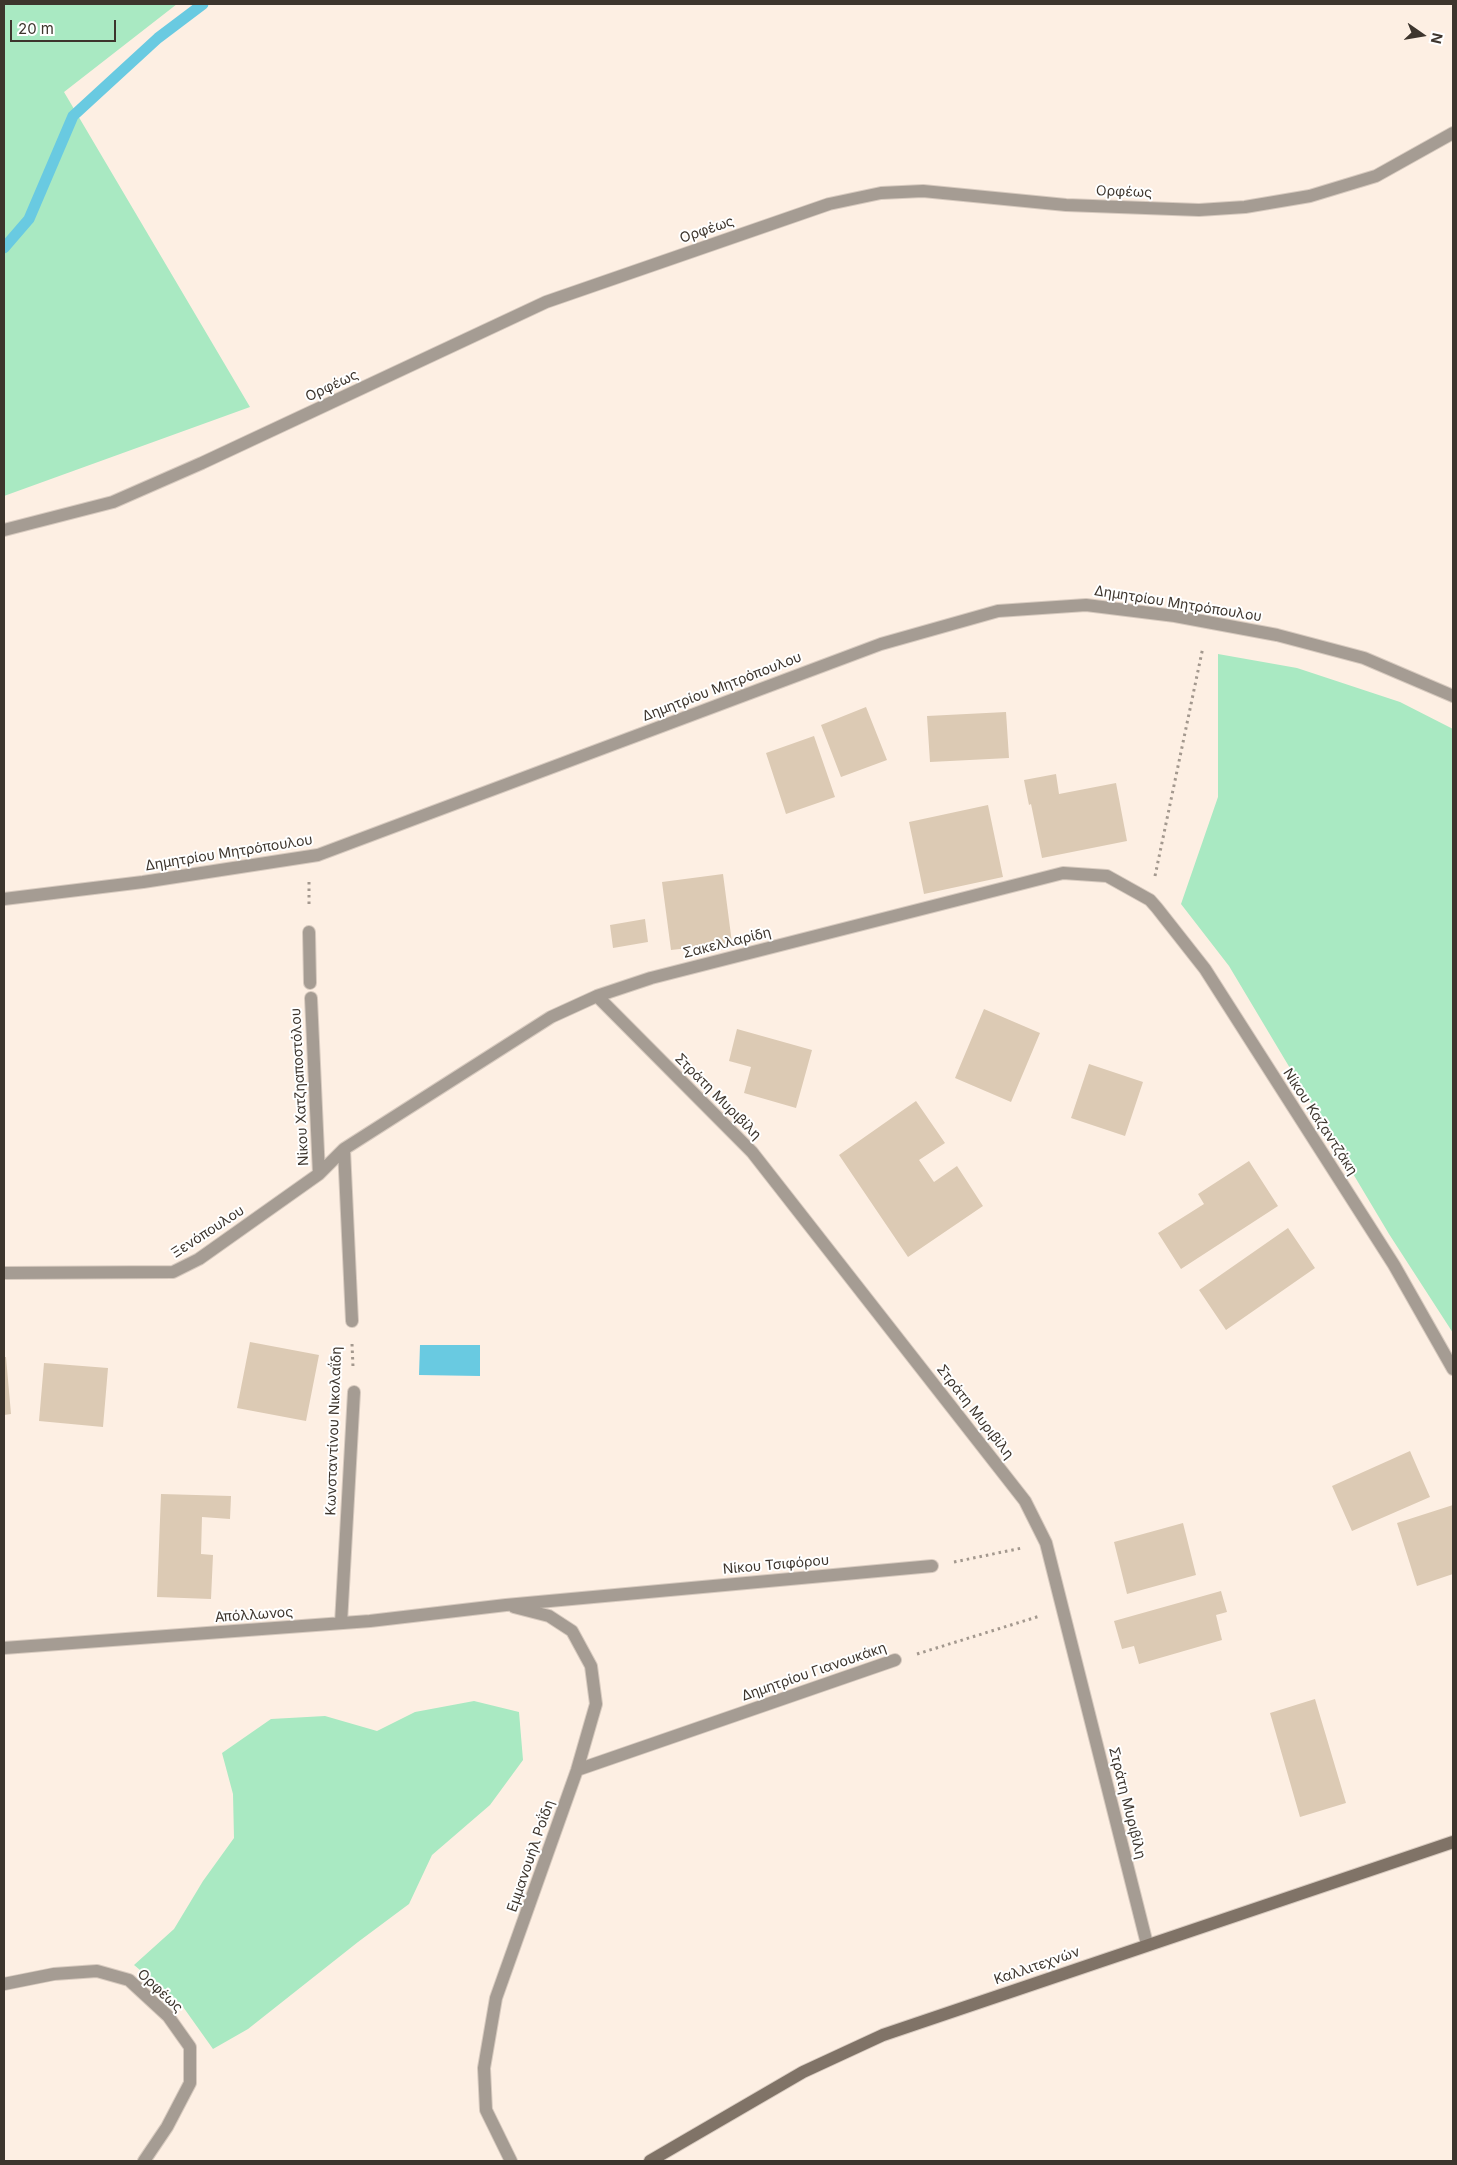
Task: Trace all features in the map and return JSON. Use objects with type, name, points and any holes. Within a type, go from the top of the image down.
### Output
[{"type":"street","name":"Ορφέως","points":[[4,530],[113,502],[211,459],[546,302],[829,204],[881,193],[923,191],[1066,205],[1199,210],[1245,208],[1310,196],[1376,176],[1453,133]]},
{"type":"street","name":"Δημητρίου Μητρόπουλου","points":[[4,899],[142,882],[318,855],[881,644],[998,611],[1086,605],[1208,622],[1277,635],[1364,658],[1453,696]]},
{"type":"street","name":"Σακελλαρίδη","points":[[344,1149],[551,1017],[597,996],[651,978],[1063,873],[1107,876],[1150,900]]},
{"type":"street","name":"Νίκου Καζαντζάκη","points":[[1150,900],[1205,969],[1394,1265],[1453,1369]]},
{"type":"street","points":[[309,932],[310,983]]},
{"type":"street","name":"Στράτη Μυριβίλη","points":[[597,996],[752,1152],[1025,1501],[1046,1543],[1147,1944]]},
{"type":"street","name":"Νίκου Χατζηαποστόλου","points":[[310,998],[319,1174]]},
{"type":"street","points":[[344,1149],[352,1320]]},
{"type":"street","name":"Ξενόπουλου","points":[[4,1274],[173,1272],[199,1259],[319,1174],[344,1149]]},
{"type":"street","name":"Κωνσταντίνου Νικολαΐδη","points":[[341,1623],[354,1392]]},
{"type":"street","name":"Νίκου Τσιφόρου","points":[[506,1605],[932,1566]]},
{"type":"street","name":"Απόλλωνος","points":[[4,1648],[341,1623],[506,1605]]},
{"type":"street","name":"Εμμανουήλ Ροΐδη","points":[[506,1605],[549,1616],[572,1631],[591,1666],[596,1704],[577,1770],[496,1998],[484,2068],[486,2110],[511,2161]]},
{"type":"street","name":"Δημητρίου Γιανουκάκη","points":[[577,1770],[895,1660]]},
{"type":"street","name":"Καλλιτεχνών","points":[[650,2161],[803,2072],[884,2034],[1453,1842]]},
{"type":"street","name":"Ορφέως","points":[[4,1984],[54,1974],[97,1971],[129,1980],[168,2016],[190,2047],[190,2083],[167,2127],[144,2161]]},
{"type":"path","points":[[1150,900],[1208,622]]},
{"type":"path","points":[[308,856],[309,932]]},
{"type":"path","name":"Κωνσταντίνου Νικολαΐδη","points":[[352,1320],[354,1392]]},
{"type":"path","points":[[932,1566],[1046,1543]]},
{"type":"path","name":"Δημητρίου Γιανουκάκη","points":[[895,1660],[1063,1609]]},
{"type":"green space","points":[[4,4],[177,4],[64,92],[250,407],[4,496]]},
{"type":"green space","points":[[1218,654],[1297,668],[1400,702],[1453,729],[1453,1333],[1389,1234],[1229,966],[1181,904],[1218,797]]},
{"type":"green space","points":[[474,1701],[519,1712],[523,1760],[490,1805],[432,1855],[409,1904],[248,2029],[213,2049],[181,2004],[134,1965],[174,1929],[203,1881],[234,1838],[233,1794],[222,1753],[271,1719],[325,1716],[377,1731],[415,1712]]},
{"type":"water","points":[[420,1345],[480,1345],[480,1376],[419,1375]]},
{"type":"building","points":[[866,707],[887,760],[841,777],[821,725]]},
{"type":"building","points":[[1006,712],[1009,758],[930,762],[927,716]]},
{"type":"building","points":[[814,736],[835,797],[786,814],[766,753]]},
{"type":"building","points":[[1056,774],[1059,794],[1116,783],[1127,841],[1042,858],[1024,780]]},
{"type":"building","points":[[988,805],[1003,877],[924,894],[909,822]]},
{"type":"building","points":[[723,874],[732,943],[671,950],[662,882]]},
{"type":"building","points":[[645,919],[648,942],[613,948],[610,925]]},
{"type":"building","points":[[984,1009],[1040,1033],[1011,1102],[955,1078]]},
{"type":"building","points":[[737,1029],[812,1050],[796,1108],[744,1093],[751,1067],[729,1061]]},
{"type":"building","points":[[1089,1064],[1143,1082],[1125,1136],[1071,1118]]},
{"type":"building","points":[[916,1101],[945,1143],[919,1160],[934,1182],[957,1166],[983,1206],[908,1257],[839,1155]]},
{"type":"building","points":[[1249,1161],[1278,1206],[1181,1269],[1158,1233],[1204,1204],[1198,1194]]},
{"type":"building","points":[[1288,1228],[1315,1268],[1226,1330],[1199,1290]]},
{"type":"building","points":[[250,1342],[319,1355],[306,1421],[237,1408]]},
{"type":"building","points":[[4,1357],[6,1357],[11,1414],[4,1415]]},
{"type":"building","points":[[44,1363],[108,1368],[103,1427],[39,1421]]},
{"type":"building","points":[[1410,1451],[1430,1497],[1352,1531],[1332,1486]]},
{"type":"building","points":[[161,1494],[231,1496],[230,1519],[202,1517],[201,1554],[213,1555],[211,1599],[157,1597]]},
{"type":"building","points":[[1453,1505],[1453,1574],[1417,1586],[1397,1523]]},
{"type":"building","points":[[1183,1523],[1196,1575],[1127,1594],[1114,1542]]},
{"type":"building","points":[[1221,1591],[1227,1612],[1216,1615],[1222,1640],[1139,1664],[1134,1646],[1122,1649],[1114,1621]]},
{"type":"building","points":[[1315,1699],[1346,1803],[1300,1817],[1270,1713]]},
{"type":"waterway","points":[[4,248],[29,219],[73,116],[158,38],[203,4]]}]
